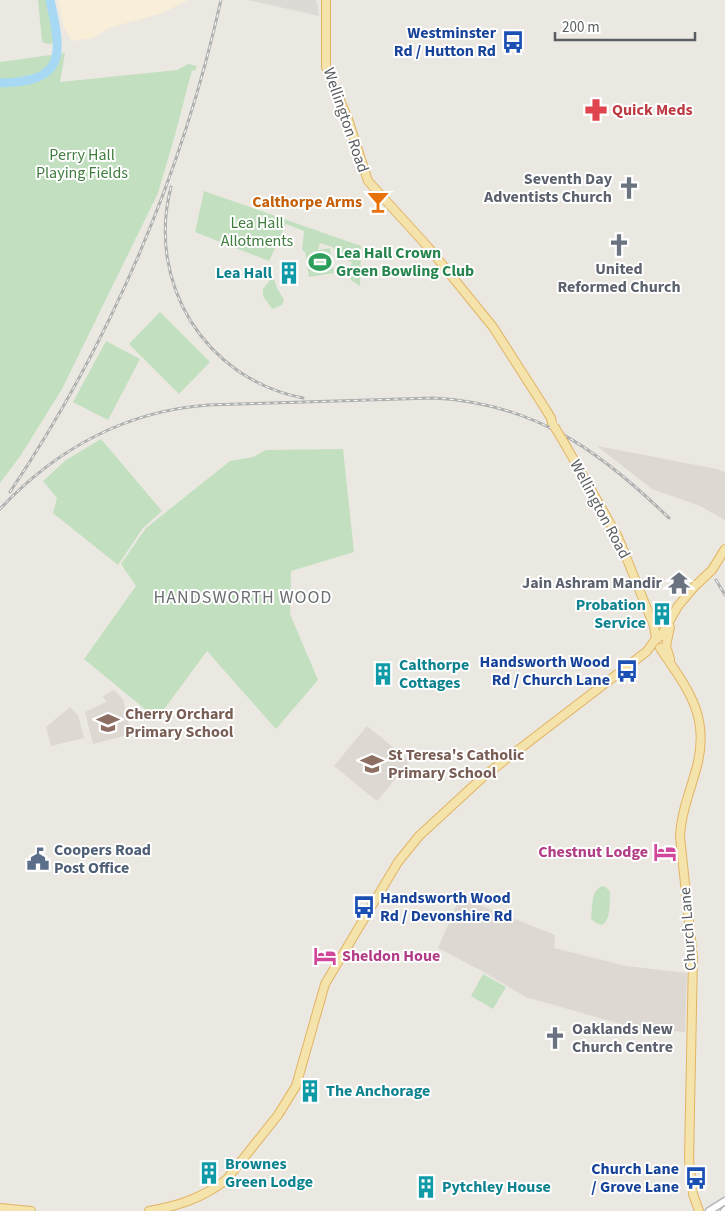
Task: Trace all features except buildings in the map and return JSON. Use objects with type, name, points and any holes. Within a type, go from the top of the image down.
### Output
[{"type":"main road","name":"Wellington Road","points":[[326,0],[326,67],[348,119],[368,181],[428,247],[493,327],[534,391],[548,419],[553,424],[618,537],[661,642]]},
{"type":"main road","points":[[148,1211],[177,1206],[208,1193],[227,1180],[278,1115],[296,1086],[325,984],[398,862],[419,836],[483,777],[661,642],[666,626],[686,597],[712,569],[725,549]]},
{"type":"main road","name":"Church Lane","points":[[661,642],[693,699],[699,728],[699,755],[687,798],[680,837],[692,942],[689,1160],[693,1194],[698,1208],[704,1211]]},
{"type":"main road","points":[[0,1208],[31,1211]]},
{"type":"street","points":[[709,1211],[725,1201]]},
{"type":"shaded area","points":[[58,0],[188,0],[162,13],[109,28],[93,38],[72,41],[64,28]]},
{"type":"shaded area","points":[[248,0],[316,0],[319,16]]},
{"type":"shaded area","points":[[597,446],[725,472],[725,520],[700,506],[652,489]]},
{"type":"shaded area","name":"Cherry Orchard Primary School","points":[[114,690],[123,699],[131,734],[93,744],[85,712],[106,702],[103,696]]},
{"type":"shaded area","name":"Cherry Orchard Primary School","points":[[70,707],[78,715],[84,738],[51,746],[46,727]]},
{"type":"shaded area","name":"St Teresa's Catholic Primary School","points":[[367,726],[410,761],[377,801],[334,766]]},
{"type":"shaded area","points":[[460,897],[555,935],[554,948],[626,966],[687,973],[685,1032],[638,1029],[526,997],[438,948]]},
{"type":"green space","points":[[38,0],[47,0],[54,30],[54,43],[42,42]]},
{"type":"green space","name":"Perry Hall Playing Fields","points":[[65,53],[60,82],[177,70],[188,64],[197,66],[195,71],[192,70],[158,193],[62,389],[21,455],[0,483],[0,62]]},
{"type":"green space","name":"Lea Hall Allotments","points":[[204,191],[361,246],[360,286],[351,280],[346,273],[352,263],[332,247],[320,243],[318,250],[330,248],[334,273],[309,277],[305,252],[302,250],[304,231],[286,224],[269,261],[195,232]]},
{"type":"green space","points":[[273,276],[284,300],[282,305],[272,309],[263,296],[263,289]]},
{"type":"green space","points":[[160,312],[210,362],[179,394],[129,344]]},
{"type":"green space","points":[[106,341],[140,359],[108,420],[73,402]]},
{"type":"green space","points":[[101,439],[162,511],[143,528],[118,565],[53,513],[57,498],[43,481],[66,460]]},
{"type":"green space","points":[[343,449],[354,552],[291,571],[290,614],[318,680],[276,729],[207,651],[157,719],[84,659],[136,586],[121,564],[146,528],[230,461],[253,457],[266,450]]},
{"type":"green space","points":[[604,886],[610,891],[610,905],[609,915],[602,925],[591,919],[594,894],[596,890]]},
{"type":"green space","points":[[483,974],[506,987],[493,1009],[471,996]]},
{"type":"waterway","points":[[0,83],[38,77],[48,71],[55,61],[57,36],[50,0]]},
{"type":"railway","points":[[10,492],[80,377],[138,256],[186,130],[221,0]]},
{"type":"railway","points":[[171,187],[165,223],[167,258],[176,291],[191,321],[212,348],[238,371],[268,387],[303,398]]},
{"type":"railway","points":[[0,509],[45,468],[69,451],[94,437],[149,415],[208,405],[433,398],[469,402],[503,409],[534,420],[563,434],[617,471],[669,518]]},
{"type":"railway","points":[[716,580],[725,595]]},
{"type":"place","name":"Westminster Rd / Hutton Rd","points":[[513,42]]},
{"type":"place","name":"Quick Meds","points":[[596,110]]},
{"type":"place","name":"Seventh Day Adventists Church","points":[[629,188]]},
{"type":"place","name":"Calthorpe Arms","points":[[378,202]]},
{"type":"place","name":"United Reformed Church","points":[[619,245]]},
{"type":"place","name":"Lea Hall Crown Green Bowling Club","points":[[320,262]]},
{"type":"place","name":"Lea Hall","points":[[289,273]]},
{"type":"place","name":"Jain Ashram Mandir","points":[[679,583]]},
{"type":"place","name":"Probation Service","points":[[662,614]]},
{"type":"place","name":"Handsworth Wood Rd / Church Lane","points":[[627,671]]},
{"type":"place","name":"Calthorpe Cottages","points":[[383,674]]},
{"type":"place","name":"Cherry Orchard Primary School","points":[[108,723]]},
{"type":"place","name":"St Teresa's Catholic Primary School","points":[[372,764]]},
{"type":"place","name":"Chestnut Lodge","points":[[665,852]]},
{"type":"place","name":"Coopers Road Post Office","points":[[38,859]]},
{"type":"place","name":"Handsworth Wood Rd / Devonshire Rd","points":[[364,907]]},
{"type":"place","name":"Sheldon Houe","points":[[325,956]]},
{"type":"place","name":"Oaklands New Church Centre","points":[[555,1038]]},
{"type":"place","name":"The Anchorage","points":[[310,1091]]},
{"type":"place","name":"Brownes Green Lodge","points":[[209,1173]]},
{"type":"place","name":"Church Lane / Grove Lane","points":[[696,1178]]},
{"type":"place","name":"Pytchley House","points":[[426,1187]]},
{"type":"district","name":"HANDSWORTH WOOD","points":[[243,597]]}]
